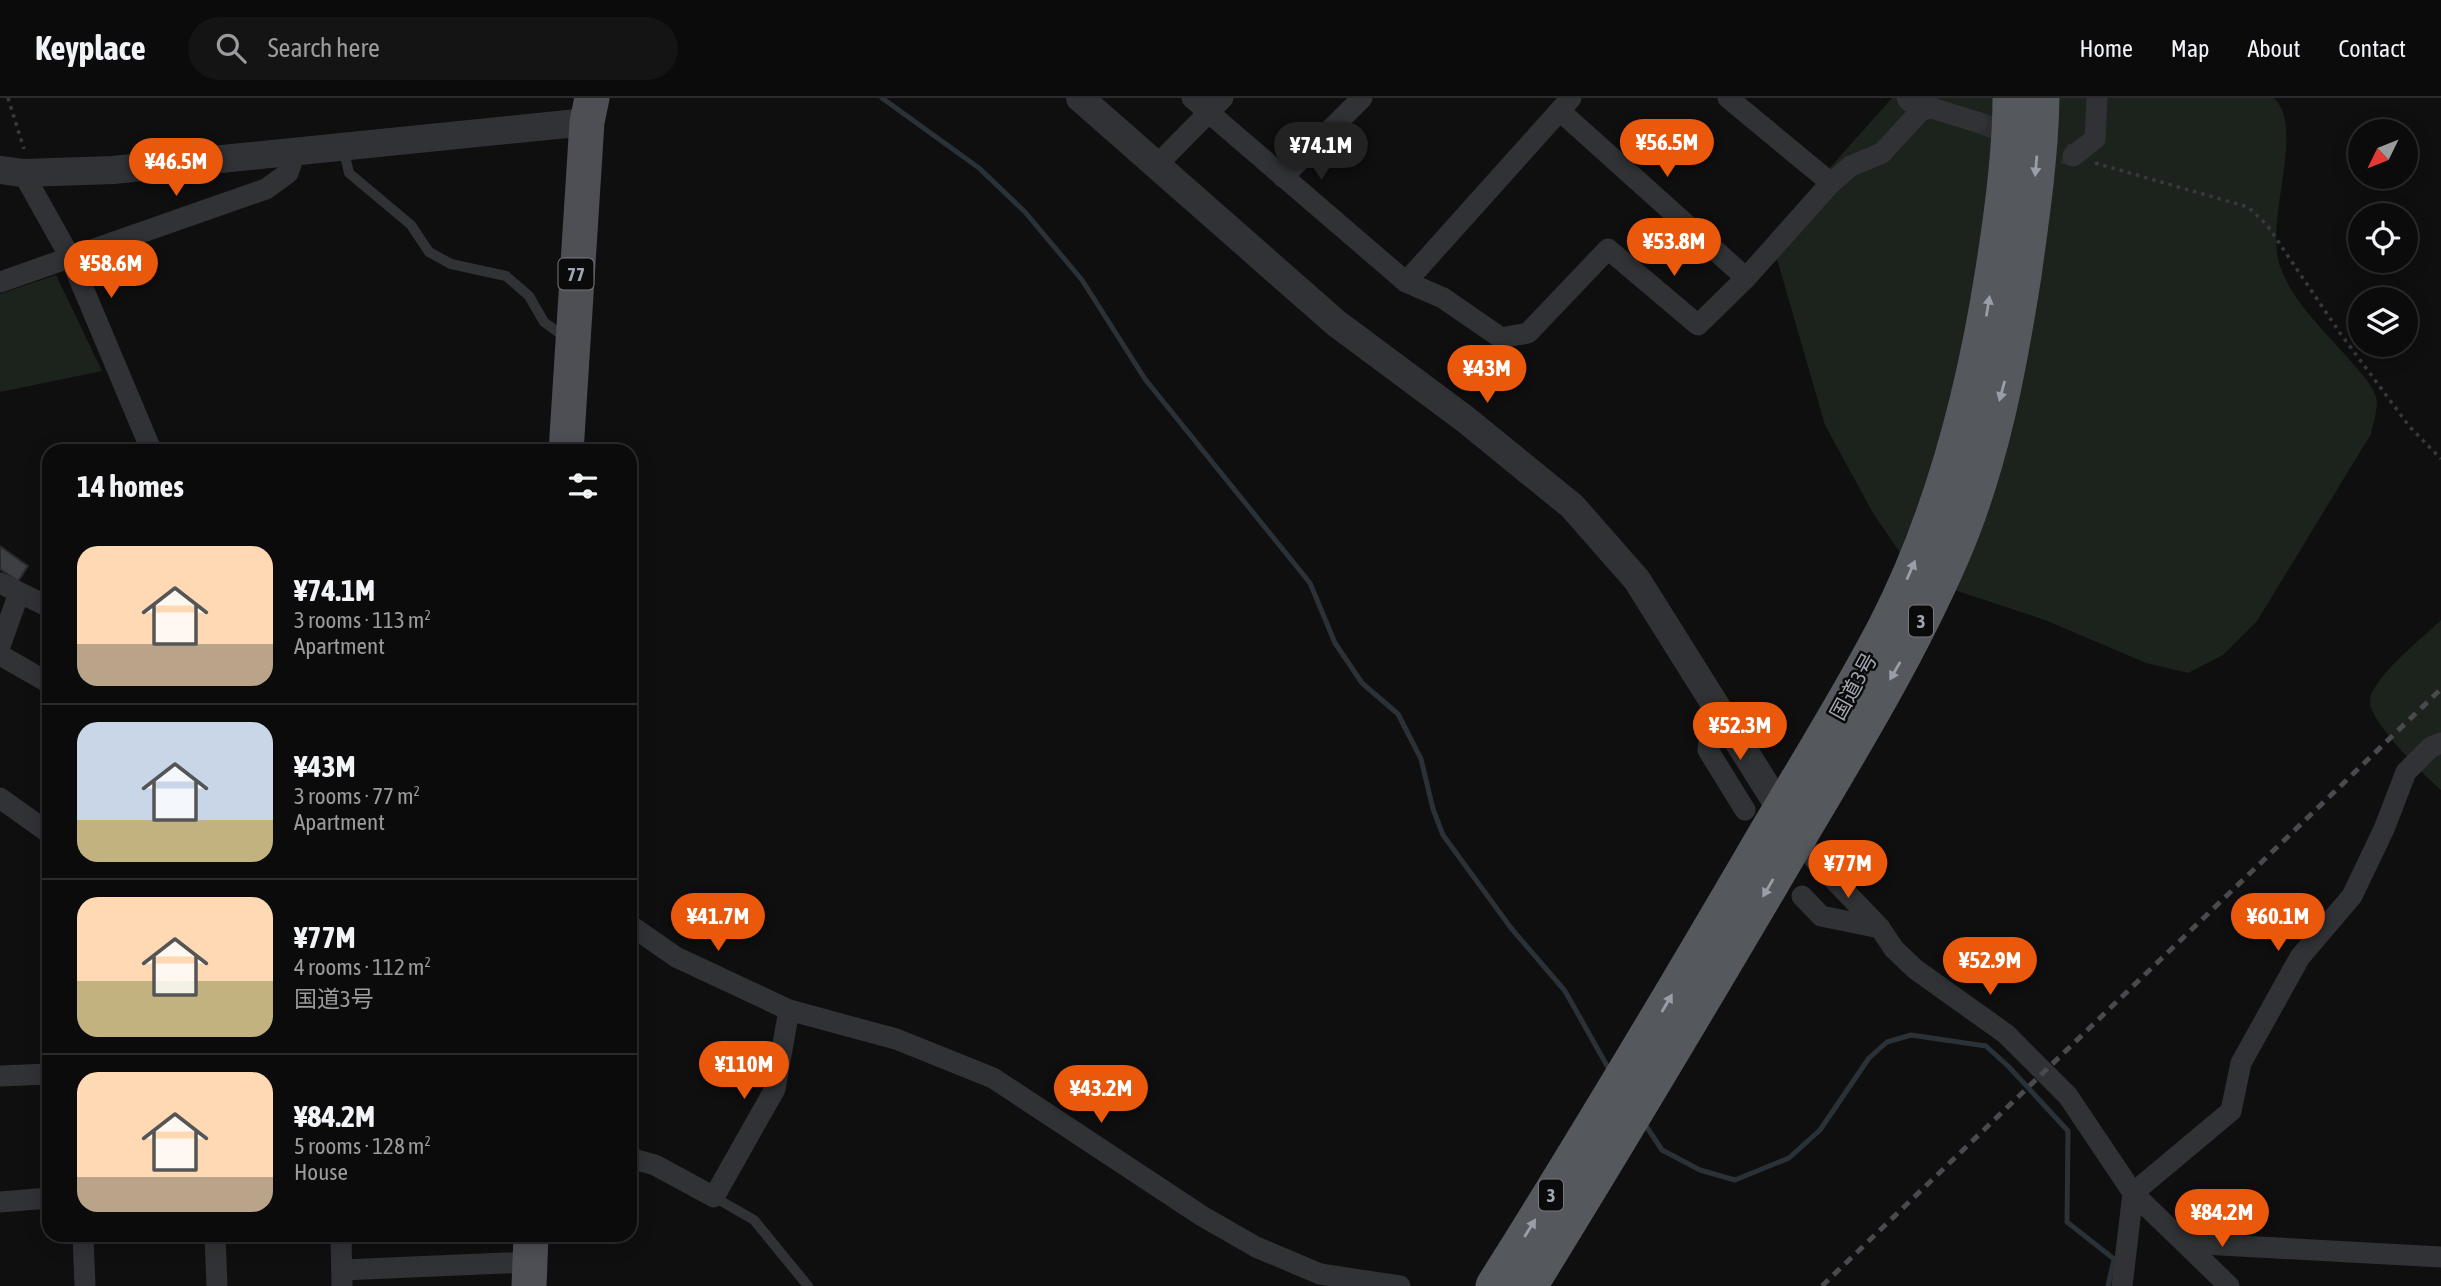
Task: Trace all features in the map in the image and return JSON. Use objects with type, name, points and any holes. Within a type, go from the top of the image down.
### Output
[{"type":"highway","name":"国道3号","points":[[1529,1286],[1775,820],[1887,625],[1928,533],[1981,352],[2003,216],[2011,98]]},
{"type":"highway","name":"国道3号","points":[[1775,820],[1912,640],[1953,552],[1982,469],[2009,362],[2031,223],[2040,98]]},
{"type":"highway","name":"国道3号","points":[[1494,1286],[1615,1120]]},
{"type":"main road","name":"77","points":[[566,444],[571,342],[590,110]]},
{"type":"street","points":[[1080,98],[1155,167],[1336,323],[1465,419],[1572,506],[1637,580],[1722,714],[1775,820],[1880,928],[1894,949],[1915,969],[2006,1034],[2068,1096],[2133,1193],[2230,1286]]},
{"type":"street","points":[[1192,98],[1216,106],[1283,177],[1406,282],[1443,298],[1501,338],[1528,333],[1608,249],[1698,325],[1746,278],[1831,183],[1851,166],[1882,153],[1918,102],[1965,112]]},
{"type":"street","points":[[1283,177],[1362,98]]},
{"type":"street","points":[[1728,98],[1831,183]]},
{"type":"street","points":[[2073,156],[2095,139],[2097,98]]},
{"type":"street","points":[[1406,282],[1565,105],[1746,278]]},
{"type":"street","points":[[1155,167],[1216,106]]},
{"type":"street","points":[[149,444],[70,257],[19,172],[113,170],[343,147],[590,110]]},
{"type":"street","points":[[0,282],[266,189],[288,173],[296,150]]},
{"type":"street","points":[[0,646],[9,588],[42,604]]},
{"type":"street","points":[[0,655],[42,679]]},
{"type":"street","points":[[2122,1286],[2133,1193],[2231,1111],[2241,1063],[2300,957],[2352,896],[2384,830],[2406,772],[2431,747],[2441,743]]},
{"type":"street","points":[[0,798],[42,828]]},
{"type":"street","points":[[1802,896],[1821,916],[1880,928]]},
{"type":"street","points":[[637,930],[676,957],[789,1010],[896,1039],[993,1078],[1202,1216],[1256,1247],[1320,1274],[1400,1286]]},
{"type":"street","points":[[637,1160],[655,1165],[714,1197],[775,1089],[789,1010]]},
{"type":"street","points":[[0,1076],[42,1074]]},
{"type":"street","points":[[0,1202],[42,1199]]},
{"type":"street","points":[[83,1242],[85,1286]]},
{"type":"street","points":[[215,1242],[217,1286]]},
{"type":"street","points":[[341,1242],[342,1278],[530,1261]]},
{"type":"street","points":[[2185,1243],[2441,1257]]},
{"type":"lane","points":[[343,147],[349,173],[411,225],[429,252],[451,264],[506,276],[529,296],[544,322],[571,342]]},
{"type":"lane","points":[[714,1197],[754,1220],[808,1286]]},
{"type":"path","points":[[8,98],[19,172]]},
{"type":"path","points":[[2073,156],[2248,207],[2267,225],[2340,333],[2409,426],[2441,459]]},
{"type":"shaded area","points":[[1892,98],[2274,98],[2283,113],[2286,154],[2277,227],[2281,269],[2302,305],[2368,381],[2377,401],[2371,434],[2257,621],[2223,655],[2188,673],[2146,663],[2045,620],[1942,586],[1907,563],[1873,513],[1825,425],[1770,235]]},
{"type":"shaded area","points":[[56,275],[102,371],[0,392],[0,294]]},
{"type":"shaded area","points":[[2441,620],[2441,790],[2388,735],[2372,711],[2370,702],[2372,693],[2388,670]]},
{"type":"building","points":[[0,546],[28,566],[18,581],[0,569]]},
{"type":"waterway","points":[[882,98],[979,168],[1025,212],[1082,280],[1145,379],[1310,583],[1335,643],[1362,683],[1398,714],[1421,759],[1433,809],[1443,835],[1511,928],[1565,991],[1610,1071]]},
{"type":"waterway","points":[[1644,1123],[1662,1150],[1700,1170],[1735,1180],[1789,1158],[1820,1130],[1869,1058],[1887,1042],[1911,1035],[1986,1046],[2068,1131],[2067,1222],[2114,1259],[2108,1286]]},
{"type":"tunnel","points":[[1977,122],[2073,156]]},
{"type":"railway","points":[[1822,1286],[2441,689]]}]
